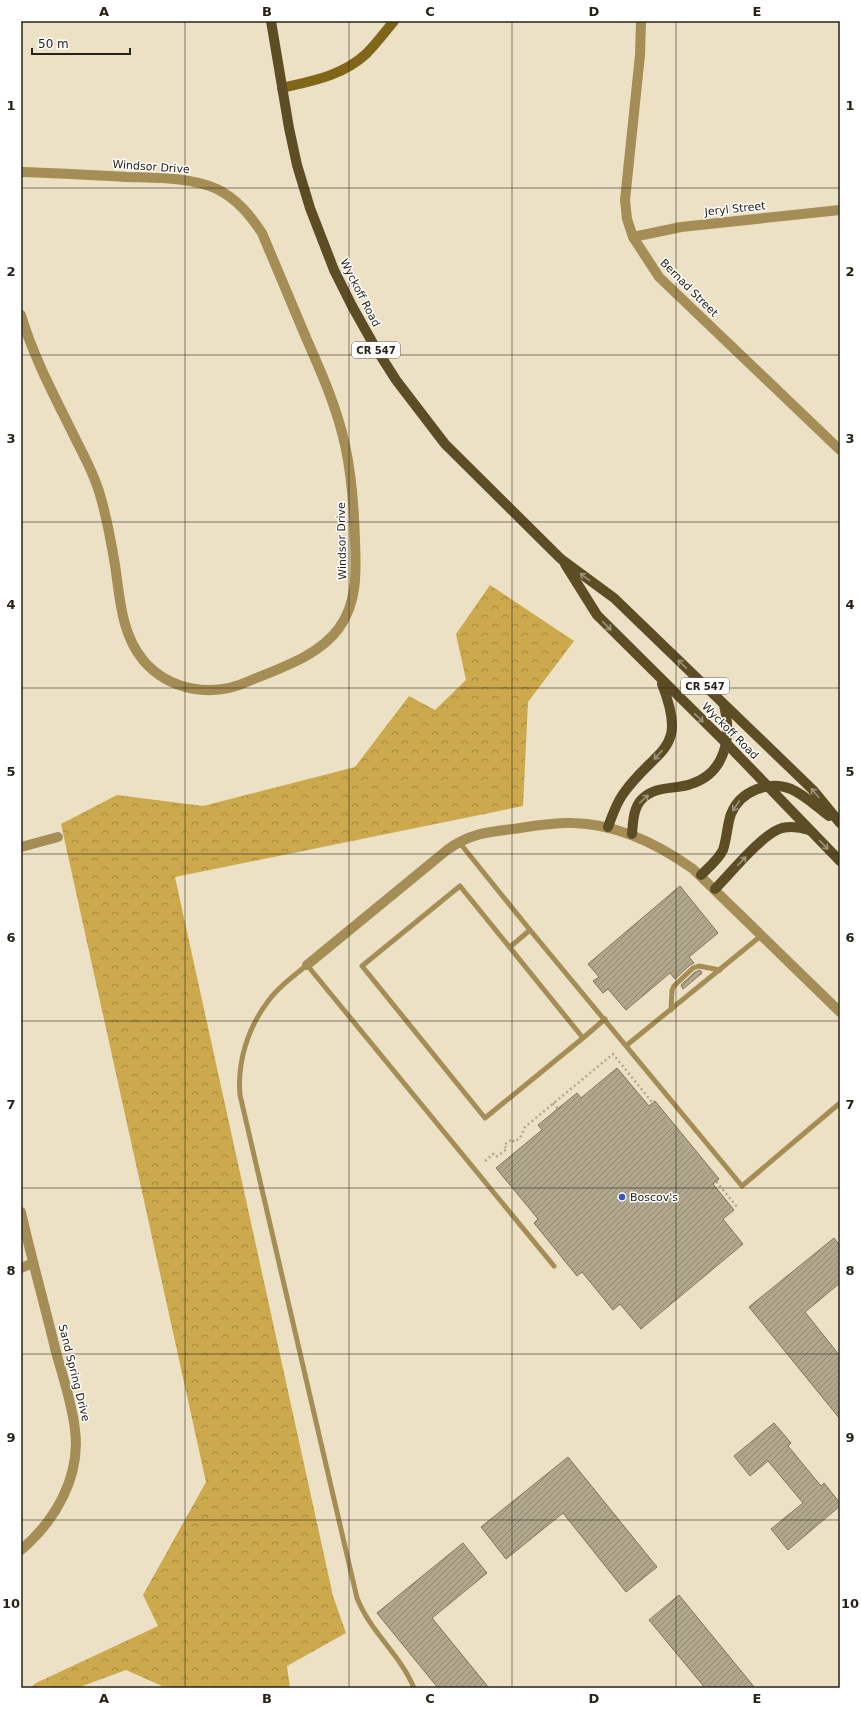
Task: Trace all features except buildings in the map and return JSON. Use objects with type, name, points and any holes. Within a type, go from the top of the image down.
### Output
[{"type":"main road","name":"Wyckoff Road","points":[[271,21],[297,165],[310,208],[334,270],[352,306],[375,347],[413,404],[445,444],[561,559],[614,598],[813,790],[840,824]]},
{"type":"main road","name":"Wyckoff Road","points":[[561,559],[597,615],[726,744],[840,862]]},
{"type":"main road","points":[[608,827],[624,793],[664,749],[671,736],[672,714],[661,680]]},
{"type":"main road","points":[[632,834],[636,810],[641,800],[647,795],[662,788],[691,784],[705,777],[722,759],[726,744],[727,725],[723,704]]},
{"type":"main road","points":[[701,875],[716,860],[722,851],[730,818],[735,806],[751,792],[768,787],[784,787],[795,791],[840,824]]},
{"type":"main road","points":[[715,889],[756,847],[775,830],[794,827],[809,830]]},
{"type":"street","points":[[282,88],[325,77],[347,68],[367,53],[394,21]]},
{"type":"street","name":"Bernad Street","points":[[641,21],[640,55],[625,200],[627,219],[633,237],[658,277],[840,450]]},
{"type":"street","name":"Windsor Drive","points":[[21,172],[165,179],[201,184],[226,194],[242,206],[252,217],[262,233],[317,362],[338,416],[346,446],[352,489],[356,570],[352,602],[345,618],[333,635],[320,647],[302,658],[241,685],[223,690],[204,690],[184,687],[158,673],[144,661],[133,646],[127,634],[123,618],[109,527],[99,491],[88,464],[36,356],[21,315]]},
{"type":"street","name":"Jeryl Street","points":[[633,237],[681,227],[840,210]]},
{"type":"street","points":[[308,965],[459,842],[481,833],[542,824],[580,823],[608,827],[632,834],[677,858],[701,875],[840,1012]]},
{"type":"street","points":[[21,847],[58,837]]},
{"type":"street","name":"Sand Spring Drive","points":[[21,1212],[69,1397],[76,1442],[72,1471],[60,1505],[39,1533],[21,1550]]},
{"type":"street","points":[[21,1268],[33,1263]]},
{"type":"lane","points":[[459,842],[742,1186],[840,1102]]},
{"type":"lane","points":[[583,1038],[460,886],[362,966],[485,1118],[583,1038],[606,1019]]},
{"type":"lane","points":[[510,947],[530,930]]},
{"type":"lane","points":[[627,1045],[762,935]]},
{"type":"lane","points":[[414,1688],[403,1666],[368,1621],[357,1598],[240,1095],[239,1080],[247,1040],[260,1014],[277,990],[308,965],[554,1266]]},
{"type":"lane","points":[[671,1010],[673,988],[677,982],[693,968],[699,966],[720,970]]},
{"type":"path","points":[[485,1161],[493,1154],[496,1158],[507,1149],[504,1145],[512,1139],[514,1142],[520,1138],[525,1127],[613,1054],[737,1207]]},
{"type":"path","points":[[553,1103],[558,1109]]},
{"type":"path","points":[[682,1146],[685,1143]]},
{"type":"path","points":[[546,1236],[550,1233]]},
{"type":"green space","points":[[490,585],[574,641],[528,702],[523,806],[175,877],[333,1596],[346,1633],[287,1666],[290,1688],[163,1688],[162,1686],[126,1670],[77,1688],[30,1688],[36,1683],[158,1626],[143,1595],[206,1482],[61,824],[117,795],[203,806],[355,767],[409,696],[435,710],[466,680],[456,634]]},
{"type":"place","name":"Boscov's","points":[[622,1197]]}]
